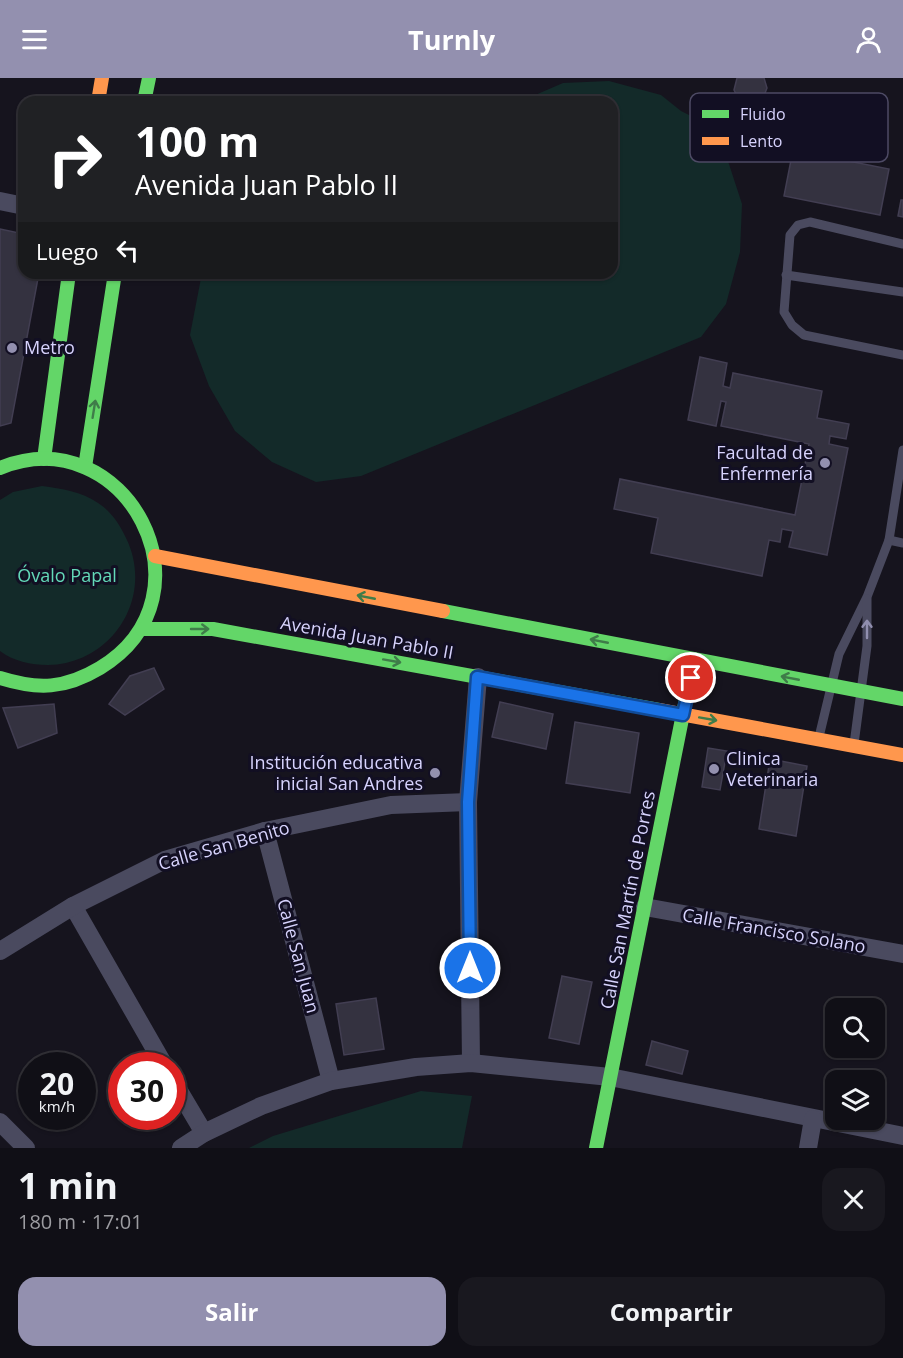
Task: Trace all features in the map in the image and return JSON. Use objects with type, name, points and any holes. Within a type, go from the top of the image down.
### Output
[{"type":"main road","points":[[99,96],[102,78]]},
{"type":"main road","points":[[145,96],[149,78]]},
{"type":"main road","points":[[44,459],[68,279]]},
{"type":"main road","points":[[85,467],[114,279]]},
{"type":"main road","points":[[0,468],[9,463],[44,459],[65,461],[85,467],[118,488],[143,519],[155,556],[154,594],[142,629],[122,655],[87,677],[64,684],[32,686],[0,678]]},
{"type":"main road","points":[[155,556],[903,699]]},
{"type":"main road","name":"Avenida Juan Pablo II","points":[[142,629],[213,629],[903,755]]},
{"type":"main road","name":"Calle San Martín de Porres","points":[[596,1148],[694,659]]},
{"type":"street","points":[[0,201],[18,205]]},
{"type":"street","points":[[471,1063],[468,802],[477,677]]},
{"type":"street","name":"Calle San Benito","points":[[0,951],[72,906],[165,860],[265,831],[391,805],[468,802]]},
{"type":"street","name":"Calle San Juan","points":[[265,831],[332,1081]]},
{"type":"street","points":[[72,906],[156,1052]]},
{"type":"street","name":"Calle Francisco Solano","points":[[645,907],[903,954]]},
{"type":"street","points":[[181,1148],[204,1133],[261,1106],[332,1081],[416,1067],[471,1063],[610,1077],[903,1137]]},
{"type":"street","points":[[186,1103],[204,1133]]},
{"type":"street","points":[[808,1148],[813,1119]]},
{"type":"street","points":[[0,1122],[26,1148]]},
{"type":"lane","points":[[903,244],[810,222],[798,225],[790,235],[784,312],[792,325],[804,335],[903,355]]},
{"type":"lane","points":[[786,275],[903,292]]},
{"type":"lane","points":[[818,740],[839,654],[867,597],[889,540],[903,450]]},
{"type":"lane","points":[[889,540],[903,543]]},
{"type":"lane","points":[[854,746],[867,646],[867,597]]},
{"type":"green space","points":[[609,81],[661,95],[690,116],[690,162],[728,162],[742,204],[740,252],[726,304],[701,337],[361,476],[316,482],[272,462],[235,431],[209,386],[190,335],[201,279],[618,279],[618,96],[533,96],[563,83]]},
{"type":"green space","name":"Óvalo Papal","points":[[42,486],[78,493],[92,499],[107,510],[118,523],[126,538],[134,560],[135,583],[131,604],[122,623],[108,640],[91,653],[71,662],[48,665],[22,662],[0,651],[0,500],[13,492]]},
{"type":"green space","points":[[421,1091],[472,1096],[462,1148],[249,1148],[273,1136]]},
{"type":"building","points":[[737,78],[764,78],[767,88],[765,93],[736,93]]},
{"type":"building","points":[[791,162],[854,162],[889,169],[880,215],[784,196]]},
{"type":"building","points":[[901,200],[903,200],[903,217],[898,216]]},
{"type":"building","name":"Metro","points":[[0,229],[18,233],[18,279],[38,279],[11,423],[0,426]]},
{"type":"building","name":"Facultad de Enfermería","points":[[700,357],[727,363],[723,386],[730,388],[733,373],[822,391],[817,418],[849,424],[846,439],[830,436],[829,444],[848,448],[827,555],[789,547],[793,531],[782,529],[780,542],[769,540],[762,576],[651,553],[658,518],[614,509],[620,479],[795,515],[809,444],[721,426],[726,402],[721,401],[716,426],[688,420]]},
{"type":"building","points":[[154,668],[164,689],[125,715],[109,704],[130,676]]},
{"type":"building","points":[[500,702],[553,714],[546,749],[492,737]]},
{"type":"building","points":[[54,704],[57,733],[18,748],[3,708]]},
{"type":"building","points":[[575,722],[639,733],[630,793],[566,783]]},
{"type":"building","name":"Clinica Veterinaria","points":[[708,748],[727,751],[720,790],[702,787]]},
{"type":"building","points":[[770,759],[807,766],[796,836],[759,829]]},
{"type":"building","points":[[562,976],[592,982],[579,1044],[549,1038]]},
{"type":"building","points":[[376,998],[384,1049],[344,1055],[336,1004]]},
{"type":"building","points":[[652,1041],[688,1051],[682,1074],[646,1065]]},
{"type":"traffic: fast","points":[[145,96],[149,78]]},
{"type":"traffic: fast","points":[[44,459],[68,279]]},
{"type":"traffic: fast","points":[[85,467],[114,279]]},
{"type":"traffic: fast","points":[[0,468],[45,459],[85,467],[118,490],[142,522],[154,559],[153,599],[135,636],[100,668],[63,684],[39,686],[0,678]]},
{"type":"traffic: fast","points":[[443,611],[903,699]]},
{"type":"traffic: fast","points":[[142,629],[213,629],[659,710]]},
{"type":"traffic: fast","points":[[596,1148],[694,659]]},
{"type":"traffic: slow","points":[[99,96],[102,78]]},
{"type":"traffic: slow","points":[[155,556],[443,611]]},
{"type":"traffic: slow","points":[[659,710],[903,755]]},
{"type":"place","name":"Metro","points":[[12,348]]},
{"type":"place","name":"Facultad de Enfermería","points":[[825,463]]},
{"type":"place","name":"Clinica Veterinaria","points":[[714,769]]},
{"type":"place","name":"Institución educativa inicial San Andres","points":[[435,773]]},
{"type":"route","points":[[470,968],[468,802],[477,677],[683,715],[691,678]]}]
